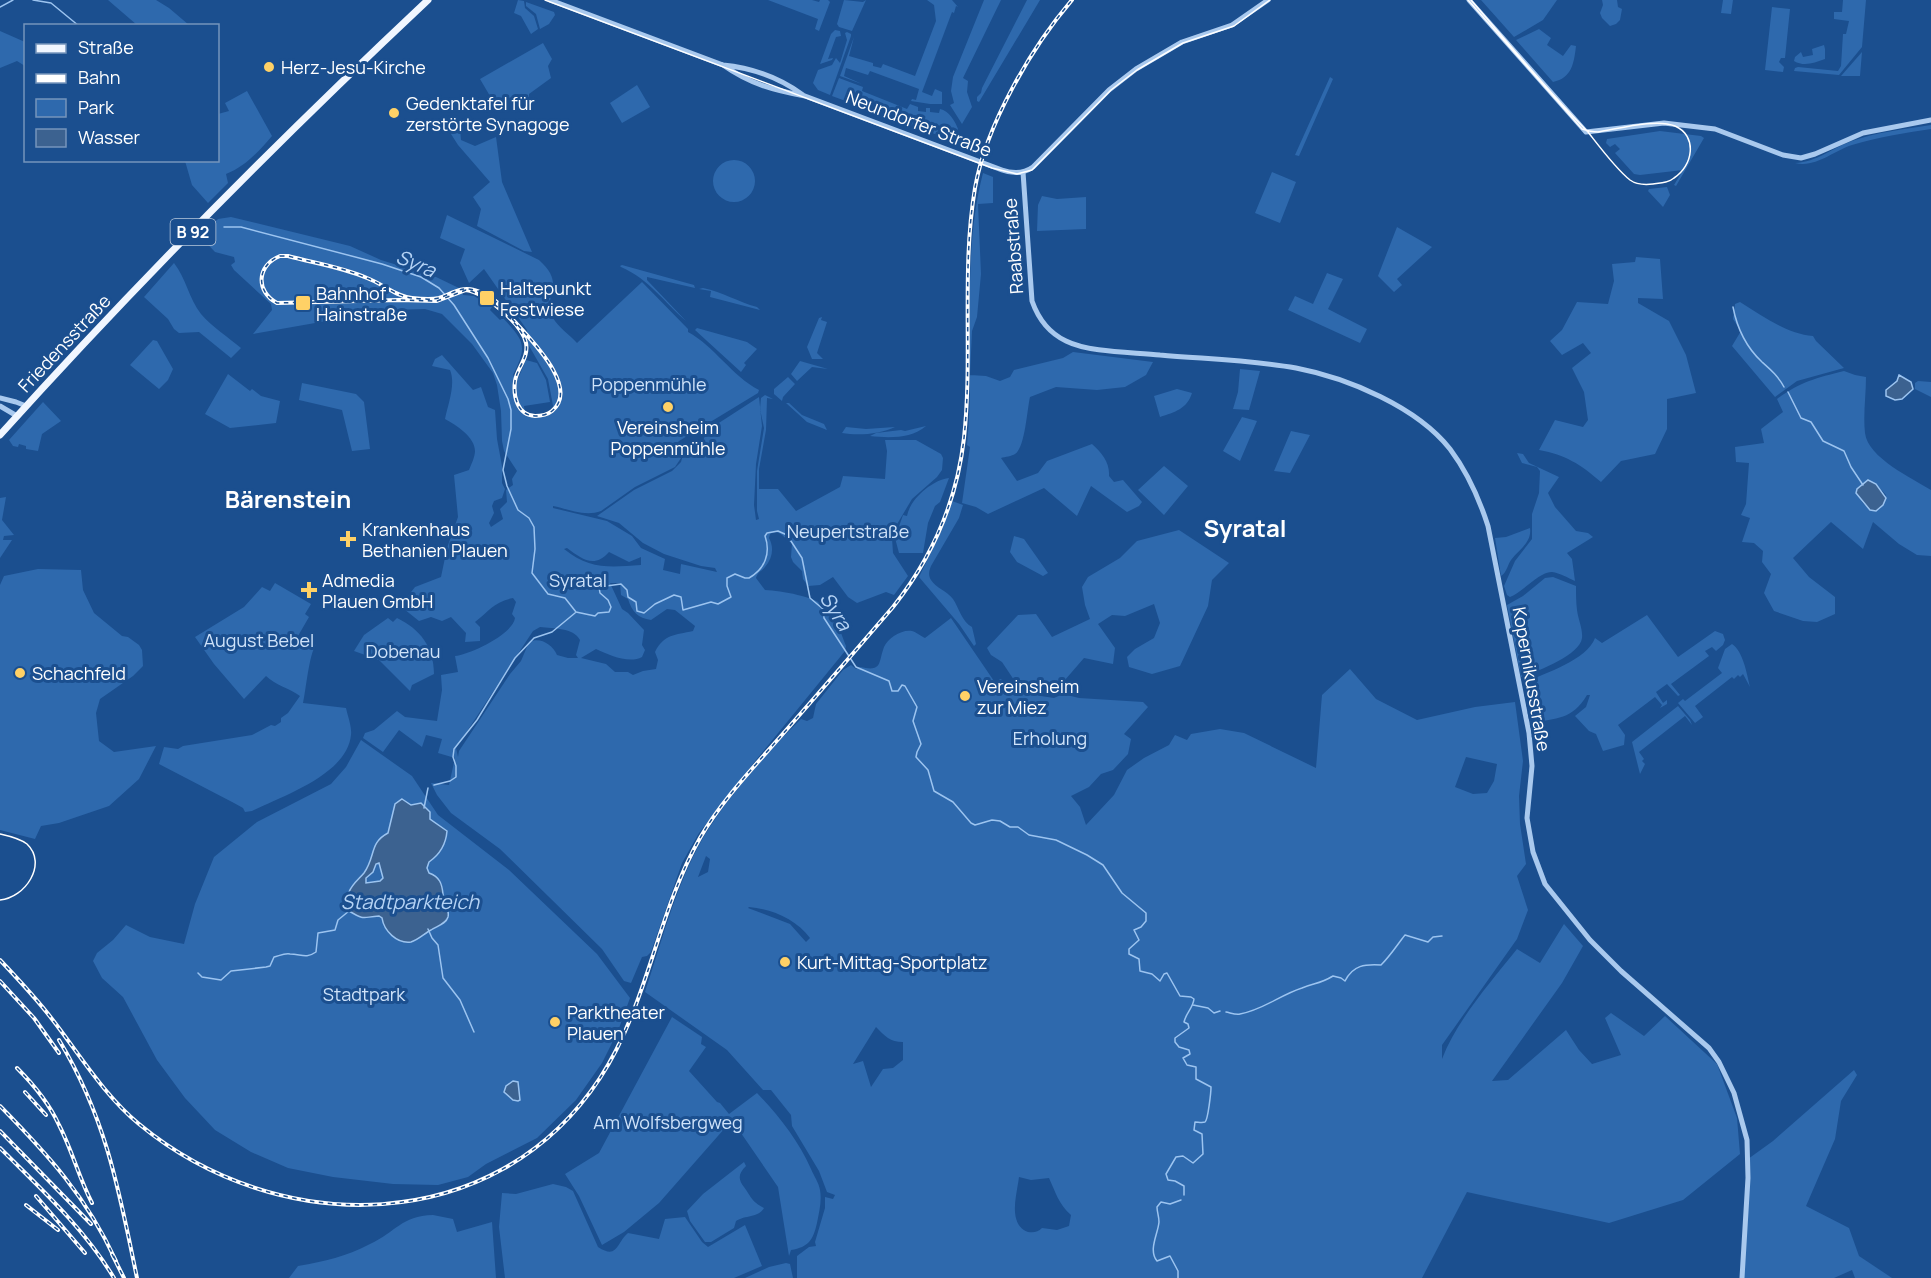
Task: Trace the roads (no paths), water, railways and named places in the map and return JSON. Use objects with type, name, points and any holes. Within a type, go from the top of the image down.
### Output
[{"type":"main road","name":"Friedensstraße","points":[[0,435],[85,340],[351,73],[428,0]]},
{"type":"street","name":"Neundorfer Straße","points":[[550,0],[723,65],[748,81],[781,92],[805,96],[1002,170],[1012,173],[1023,172]]},
{"type":"street","points":[[1023,172],[1038,163],[1109,90],[1136,69],[1182,42],[1232,25],[1268,0]]},
{"type":"street","points":[[1469,0],[1586,132],[1664,123],[1715,129],[1783,155],[1801,158],[1863,133],[1931,120]]},
{"type":"street","name":"Neundorfer Straße","points":[[723,65],[743,68],[785,81],[805,96]]},
{"type":"street","name":"Raabstraße","points":[[1023,172],[1030,294],[1035,310],[1048,328],[1065,341],[1099,349]]},
{"type":"street","name":"Kopernikusstraße","points":[[1099,349],[1261,363],[1296,368],[1332,377],[1353,384],[1392,403],[1416,419],[1450,449],[1480,500],[1494,552],[1532,751],[1527,818],[1529,839],[1545,884],[1590,940],[1621,971],[1689,1029],[1709,1048],[1719,1062],[1734,1093],[1748,1140],[1742,1278]]},
{"type":"street","points":[[0,398],[26,406]]},
{"type":"street","points":[[0,406],[17,416]]},
{"type":"water","points":[[1899,375],[1911,382],[1913,389],[1902,399],[1895,400],[1886,396],[1886,390],[1897,381]]},
{"type":"water","points":[[1868,480],[1876,484],[1886,498],[1883,505],[1876,511],[1870,510],[1856,493],[1857,489]]},
{"type":"water","name":"Stadtparkteich","points":[[402,799],[411,805],[421,803],[430,812],[430,819],[447,831],[441,849],[429,862],[427,868],[441,884],[448,917],[443,923],[411,942],[401,941],[392,936],[379,916],[361,917],[349,911],[348,906],[350,889],[368,867],[378,841],[388,833],[395,804]],"holes":[[[379,863],[383,878],[380,881],[366,883],[366,878]]]},
{"type":"water","points":[[513,1081],[518,1082],[520,1100],[518,1101],[513,1100],[504,1092],[506,1086]]},
{"type":"waterway","name":"Syra","points":[[0,7],[13,0]]},
{"type":"waterway","name":"Syra","points":[[33,0],[51,3],[77,24]]},
{"type":"waterway","name":"Syra","points":[[224,227],[241,227],[382,264],[421,277],[439,288],[454,305],[488,358],[508,399],[511,410],[511,429],[503,470],[507,486],[518,510],[529,518],[534,527],[535,549],[532,573],[548,594],[565,598],[576,612],[595,616],[598,613],[609,612],[611,607],[608,600],[600,593],[599,587],[621,584],[627,590],[628,597],[636,602],[637,611],[644,613],[655,604],[674,595],[681,597],[683,610],[711,602],[718,604],[731,597],[727,578],[735,574],[749,578],[763,565],[767,554],[765,536],[767,533],[778,531],[787,535],[802,558],[810,598],[823,609],[824,618],[856,667],[889,681],[892,691],[898,691],[902,685],[905,686],[917,707],[913,721],[921,744],[916,757],[928,770],[934,791],[953,802],[975,825],[992,820],[1000,821],[1010,827],[1018,827],[1029,835],[1056,840],[1087,855],[1103,865],[1122,893],[1146,913],[1146,921],[1134,930],[1139,940],[1129,949],[1129,954],[1139,959],[1140,971],[1152,974],[1160,981],[1167,973],[1180,996],[1194,999],[1184,1022],[1189,1028],[1175,1038],[1175,1042],[1179,1047],[1189,1050],[1190,1054],[1183,1058],[1187,1065],[1196,1067],[1196,1079],[1211,1087],[1206,1120],[1195,1122],[1194,1130],[1202,1134],[1203,1154],[1193,1163],[1183,1156],[1176,1157],[1166,1174],[1168,1180],[1184,1186],[1184,1195]]},
{"type":"waterway","points":[[1733,307],[1747,344],[1777,376],[1784,387]]},
{"type":"waterway","points":[[1788,392],[1801,418],[1811,422],[1823,441],[1844,451],[1863,485]]},
{"type":"waterway","points":[[434,785],[456,777],[454,749],[477,720],[515,658],[534,638],[552,632],[575,613]]},
{"type":"waterway","points":[[424,808],[428,788]]},
{"type":"waterway","points":[[198,973],[202,977],[221,980],[231,971],[270,966],[274,957],[288,954],[306,956],[312,954],[316,952],[318,933],[335,930],[338,920],[349,911]]},
{"type":"waterway","points":[[428,929],[438,945],[443,978],[460,1000],[474,1032]]},
{"type":"waterway","points":[[1226,1012],[1237,1014],[1248,1012],[1333,976],[1345,981],[1352,972],[1360,967],[1381,965],[1405,935],[1428,942],[1433,937],[1442,936]]},
{"type":"waterway","points":[[1193,1005],[1208,1008],[1214,1013],[1220,1011]]},
{"type":"waterway","name":"Syra","points":[[1178,1278],[1178,1271],[1170,1256],[1157,1261],[1153,1247],[1159,1222],[1157,1207],[1161,1202],[1170,1204],[1181,1200]]},
{"type":"tram line","points":[[545,0],[992,168],[1017,174],[1032,170],[1111,90],[1137,70],[1183,43],[1234,26],[1270,0]]},
{"type":"tram line","points":[[1468,0],[1582,129],[1586,130],[1588,131],[1598,132],[1658,123],[1675,126],[1682,131],[1690,144],[1690,151],[1689,159],[1680,173],[1672,180],[1662,183],[1641,184],[1630,180],[1613,164],[1588,132],[1573,116],[1543,83],[1471,0]]},
{"type":"tram line","points":[[0,834],[27,844],[33,852],[35,861],[31,879],[25,887],[9,898],[0,900]]},
{"type":"railway","points":[[0,960],[46,1011],[103,1088],[126,1113],[194,1162],[255,1188],[318,1202],[382,1204],[445,1193],[503,1169],[556,1131],[600,1078],[616,1050],[630,1020],[673,897],[700,838],[738,785],[893,607],[920,569],[941,527],[961,461],[964,438],[968,376],[969,250],[975,188],[989,139],[1012,88],[1041,41],[1072,0]]},
{"type":"railway","points":[[280,256],[348,271],[400,295],[412,298],[436,299],[465,289],[486,295],[500,305],[550,365],[557,378],[560,390],[559,401],[552,411],[541,415],[529,415],[520,408],[515,393],[515,381],[526,353],[523,335],[502,310],[474,292],[466,290],[437,301],[277,303],[265,292],[262,278],[267,265],[280,256]]},
{"type":"railway","points":[[0,981],[34,1018],[59,1053]]},
{"type":"railway","points":[[59,1040],[75,1069],[100,1126],[117,1185],[137,1278]]},
{"type":"railway","points":[[17,1068],[51,1109],[92,1203]]},
{"type":"railway","points":[[25,1092],[46,1115]]},
{"type":"railway","points":[[0,1106],[35,1142],[65,1178],[92,1216],[116,1261]]},
{"type":"railway","points":[[0,1131],[91,1224]]},
{"type":"railway","points":[[0,1148],[76,1226],[114,1278]]},
{"type":"railway","points":[[36,1196],[85,1253]]},
{"type":"railway","points":[[26,1205],[58,1230]]},
{"type":"railway","points":[[112,1254],[124,1278]]},
{"type":"place","name":"Herz-Jesu-Kirche","points":[[269,67]]},
{"type":"place","name":"Gedenktafel für zerstörte Synagoge","points":[[394,113]]},
{"type":"place","name":"Haltepunkt Festwiese","points":[[487,298]]},
{"type":"place","name":"Bahnhof Hainstraße","points":[[303,303]]},
{"type":"place","name":"Vereinsheim Poppenmühle","points":[[668,407]]},
{"type":"place","name":"Krankenhaus Bethanien Plauen","points":[[348,539]]},
{"type":"place","name":"Admedia Plauen GmbH","points":[[309,590]]},
{"type":"place","name":"Schachfeld","points":[[20,673]]},
{"type":"place","name":"Vereinsheim zur Miez","points":[[965,696]]},
{"type":"place","name":"Kurt-Mittag-Sportplatz","points":[[785,962]]},
{"type":"place","name":"Parktheater Plauen","points":[[555,1022]]},
{"type":"district","name":"Bärenstein","points":[[288,498]]},
{"type":"district","name":"Syratal","points":[[1245,527]]},
{"type":"park label","name":"Poppenmühle","points":[[649,384]]},
{"type":"park label","name":"Neupertstraße","points":[[848,531]]},
{"type":"park label","name":"August Bebel","points":[[259,640]]},
{"type":"park label","name":"Dobenau","points":[[403,651]]},
{"type":"park label","name":"Erholung","points":[[1050,738]]},
{"type":"park label","name":"Stadtpark","points":[[364,994]]},
{"type":"park label","name":"Am Wolfsbergweg","points":[[668,1122]]}]
